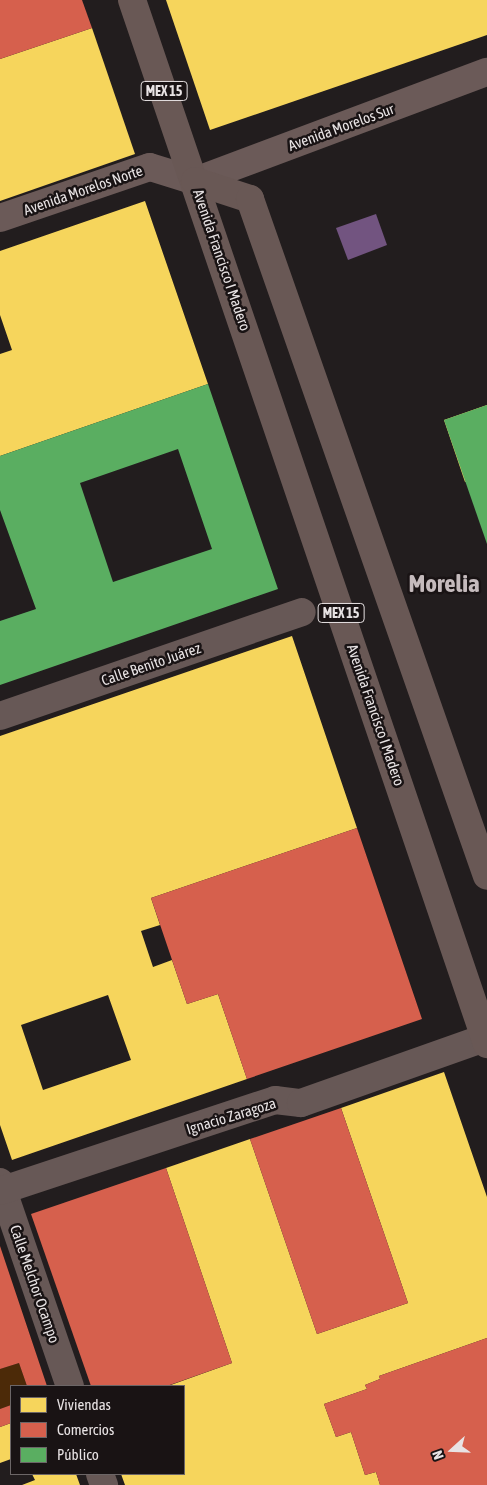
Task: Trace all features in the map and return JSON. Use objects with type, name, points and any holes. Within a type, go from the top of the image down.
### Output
[{"type":"main road","name":"MEX 15","points":[[132,0],[195,181]]},
{"type":"main road","name":"Avenida Morelos Sur","points":[[195,181],[487,72]]},
{"type":"main road","name":"Avenida Morelos Norte","points":[[0,218],[150,167],[195,181]]},
{"type":"main road","name":"Avenida Francisco I Madero","points":[[195,181],[250,199],[487,876]]},
{"type":"main road","name":"Avenida Francisco I Madero","points":[[195,181],[486,1040]]},
{"type":"street","name":"Calle Benito Juárez","points":[[0,716],[302,612]]},
{"type":"street","name":"Ignacio Zaragoza","points":[[1,1188],[275,1100],[301,1103],[486,1040]]},
{"type":"street","name":"Calle Melchor Ocampo","points":[[1,1188],[70,1385]]},
{"type":"shaded area","points":[[376,214],[387,245],[348,260],[336,228]]},
{"type":"shaded area","points":[[19,1363],[27,1385],[10,1385],[10,1405],[0,1409],[0,1369]]},
{"type":"building: Viviendas","points":[[166,0],[487,0],[487,35],[210,130]]},
{"type":"building: Viviendas","points":[[92,28],[135,154],[0,201],[0,59]]},
{"type":"building: Viviendas","points":[[145,201],[208,384],[0,456],[0,354],[12,350],[0,315],[0,251]]},
{"type":"building: Viviendas","points":[[487,405],[487,474],[465,482],[444,420]]},
{"type":"building: Viviendas","points":[[292,636],[357,828],[151,898],[160,925],[141,931],[153,967],[172,960],[187,1004],[218,994],[247,1079],[12,1160],[0,1125],[0,736]],"holes":[[[108,995],[131,1060],[43,1090],[21,1025]]]},
{"type":"building: Viviendas","points":[[444,1072],[487,1197],[487,1338],[379,1376],[380,1379],[365,1385],[367,1389],[324,1404],[336,1437],[351,1432],[365,1475],[376,1472],[380,1485],[125,1485],[121,1475],[185,1475],[185,1385],[171,1385],[232,1363],[166,1168],[250,1139],[317,1334],[408,1303],[341,1108]]},
{"type":"building: Viviendas","points":[[10,1423],[10,1459],[0,1463],[0,1427]]},
{"type":"building: Viviendas","points":[[32,1475],[76,1475],[80,1485],[22,1485],[35,1480]]},
{"type":"building: Comercios","points":[[0,0],[82,0],[92,28],[0,59]]},
{"type":"building: Comercios","points":[[357,828],[422,1019],[247,1079],[218,994],[187,1004],[151,898]]},
{"type":"building: Comercios","points":[[341,1108],[408,1303],[317,1334],[250,1139]]},
{"type":"building: Comercios","points":[[166,1168],[232,1363],[170,1385],[91,1385],[31,1214]]},
{"type":"building: Comercios","points":[[0,1246],[47,1385],[27,1385],[19,1363],[0,1369]]},
{"type":"building: Comercios","points":[[487,1338],[487,1485],[380,1485],[376,1472],[365,1475],[351,1432],[336,1437],[324,1404],[367,1389],[365,1385],[380,1379],[379,1376]]},
{"type":"building: Comercios","points":[[10,1405],[10,1423],[0,1427],[0,1409]]},
{"type":"building: Público","points":[[208,384],[278,589],[0,685],[0,621],[36,609],[0,510],[0,456]],"holes":[[[178,449],[212,549],[113,582],[80,483]]]},
{"type":"building: Público","points":[[487,405],[487,544],[444,420]]},
{"type":"district","name":"Morelia","points":[[444,583]]}]
